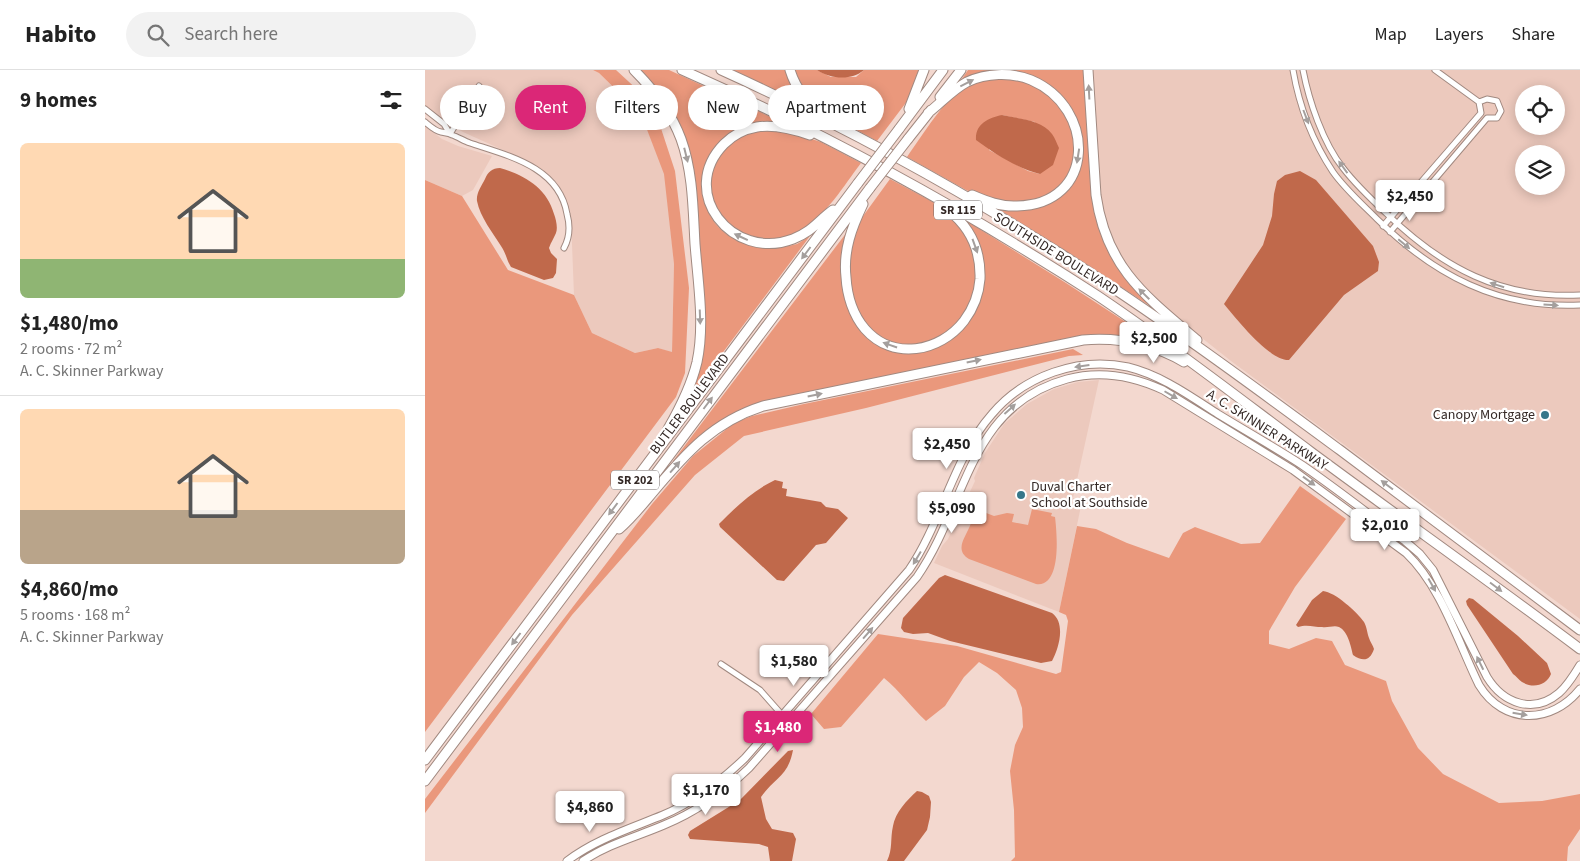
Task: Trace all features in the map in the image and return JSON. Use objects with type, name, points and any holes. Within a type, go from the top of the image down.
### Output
[{"type":"highway","points":[[634,70],[662,101],[673,120],[685,150],[691,184],[701,324],[697,362],[686,395],[638,476]]},
{"type":"highway","name":"SOUTHSIDE BOULEVARD","points":[[682,70],[848,149],[998,234],[1097,296],[1162,340],[1580,649]]},
{"type":"highway","name":"SOUTHSIDE BOULEVARD","points":[[721,70],[857,136],[925,173],[1083,268],[1248,382],[1580,630]]},
{"type":"highway","points":[[790,70],[800,92],[809,103],[857,136]]},
{"type":"highway","points":[[899,129],[917,93],[924,70]]},
{"type":"highway","name":"BUTLER BOULEVARD","points":[[425,760],[943,70]]},
{"type":"highway","name":"BUTLER BOULEVARD","points":[[425,781],[870,188],[961,70]]},
{"type":"highway","points":[[1088,70],[1097,205],[1104,230],[1115,256],[1131,280],[1146,296],[1248,382]]},
{"type":"highway","points":[[925,173],[991,202],[1009,206],[1031,205],[1050,198],[1064,186],[1074,171],[1079,154],[1077,133],[1073,119],[1065,106],[1049,90],[1036,82],[1021,77],[998,75],[975,79],[959,87],[928,113]]},
{"type":"highway","points":[[845,200],[812,229],[799,236],[779,242],[761,243],[738,236],[723,225],[711,205],[707,187],[710,169],[718,152],[731,138],[750,129],[765,126],[791,129],[848,149]]},
{"type":"highway","points":[[870,188],[855,222],[847,250],[846,276],[851,302],[864,328],[877,340],[894,348],[913,349],[931,346],[939,342],[960,325],[966,318],[975,300],[980,272],[976,247],[963,224],[947,209],[917,187]]},
{"type":"highway","points":[[605,540],[629,520],[677,464],[707,434],[733,418],[769,404],[1089,339],[1115,340],[1146,345],[1174,357],[1217,382]]},
{"type":"main road","name":"A. C. SKINNER PARKWAY","points":[[567,861],[599,840],[668,812],[707,790],[745,758],[909,570],[925,544],[973,441],[987,420],[1015,392],[1032,382],[1059,370],[1079,366],[1098,364],[1130,368],[1147,373],[1172,386],[1297,462],[1413,548],[1433,570],[1487,677],[1495,689],[1505,698],[1524,704],[1544,702],[1559,692],[1580,666]]},
{"type":"main road","points":[[1128,377],[1130,368]]},
{"type":"main road","name":"A. C. SKINNER PARKWAY","points":[[583,861],[602,850],[662,826],[698,808],[731,784],[759,757],[917,577],[932,551],[983,443],[994,427],[1011,408],[1036,391],[1071,378],[1101,375],[1128,377],[1150,384],[1172,395],[1293,470],[1405,553],[1419,566],[1431,583],[1479,685],[1485,694],[1496,704],[1510,712],[1519,714],[1544,714],[1563,706],[1580,688]]},
{"type":"street","points":[[1293,70],[1304,112],[1329,164],[1355,198],[1390,232],[1434,267],[1456,280],[1486,292],[1545,305],[1580,305]]},
{"type":"street","points":[[1303,70],[1318,121],[1337,159],[1362,191],[1428,250],[1461,270],[1490,282],[1522,291],[1546,295],[1580,295]]},
{"type":"street","points":[[1435,70],[1479,102],[1481,113],[1487,118],[1497,118],[1501,111],[1497,101],[1487,99],[1479,102]]},
{"type":"street","points":[[425,109],[444,124],[450,134]]},
{"type":"street","points":[[1383,226],[1481,113]]},
{"type":"street","points":[[1390,232],[1487,118]]},
{"type":"street","points":[[425,122],[439,132],[450,134],[529,165],[549,179],[560,193],[567,209],[569,219],[568,238],[565,248]]},
{"type":"street","points":[[450,134],[452,130]]},
{"type":"street","points":[[1520,301],[1522,291]]},
{"type":"street","points":[[721,664],[760,690],[783,716]]},
{"type":"shaded area","points":[[425,70],[593,70],[611,85],[596,85],[596,130],[647,130],[665,174],[674,264],[672,353],[658,348],[635,353],[592,333],[574,295],[571,219],[564,194],[556,182],[534,164],[459,130],[505,130],[505,85],[440,85],[440,118],[425,106]]},
{"type":"shaded area","points":[[593,70],[616,70],[632,85],[611,85]]},
{"type":"shaded area","points":[[637,70],[669,70],[702,85],[688,85],[688,130],[758,130],[758,111],[768,116],[768,128],[728,137],[705,182],[705,202],[716,224],[725,233],[747,244],[759,247],[785,247],[797,244],[810,236],[691,395],[698,373],[702,345],[683,139],[677,130],[678,85],[647,85]]},
{"type":"shaded area","points":[[733,70],[788,70],[795,85],[768,85],[768,87]]},
{"type":"shaded area","points":[[792,70],[817,70],[831,77],[856,77],[864,70],[920,70],[911,96],[877,141],[856,130],[884,130],[884,85],[801,85]]},
{"type":"shaded area","points":[[817,70],[864,70],[859,74],[841,78]]},
{"type":"shaded area","points":[[968,70],[1086,70],[1105,239],[1162,314],[995,207],[1058,195],[1083,145],[1081,131],[1073,110],[1067,102],[1041,80],[1024,74],[959,83]]},
{"type":"shaded area","points":[[1090,70],[1580,70],[1580,619],[1231,361],[1159,304],[1139,284],[1120,259],[1108,234],[1100,209]]},
{"type":"shaded area","points":[[999,78],[1026,82],[1048,93],[1070,121],[1076,152],[1071,172],[1060,186],[1043,199],[1015,203],[985,198],[966,190],[907,157],[935,117],[960,90],[983,80]],"holes":[[[1002,115],[1035,122],[1040,174],[1028,171],[989,150]]]},
{"type":"shaded area","points":[[1002,115],[1036,122],[1047,129],[1059,148],[1053,165],[1040,174],[1007,160],[976,140],[976,134],[983,123]]},
{"type":"shaded area","points":[[425,126],[442,139],[492,156],[473,190],[462,196],[425,180]]},
{"type":"shaded area","points":[[647,130],[662,130],[675,171],[689,288],[685,373],[676,397],[425,732],[425,180],[462,196],[508,270],[574,295],[592,333],[635,353],[658,348],[672,352],[674,264],[664,174]]},
{"type":"shaded area","points":[[783,130],[821,142],[861,163],[827,208],[801,231],[777,239],[749,236],[732,227],[720,215],[713,199],[711,182],[714,165],[724,149],[739,136],[754,131]]},
{"type":"shaded area","points":[[500,168],[518,174],[533,184],[551,205],[557,226],[549,248],[557,259],[556,273],[553,278],[544,280],[511,267],[503,249],[481,213],[477,201],[479,189],[489,172]]},
{"type":"shaded area","points":[[1300,171],[1316,180],[1373,246],[1379,262],[1378,271],[1344,295],[1289,360],[1272,354],[1253,338],[1224,304],[1263,245],[1272,216],[1277,181],[1285,175]]},
{"type":"shaded area","points":[[890,179],[933,202],[954,218],[972,244],[978,270],[973,299],[956,326],[927,345],[893,345],[872,332],[859,316],[851,293],[849,254],[858,223]]},
{"type":"shaded area","points":[[965,220],[1164,347],[1114,337],[758,405],[675,462],[673,461],[847,232],[841,259],[861,328],[899,351],[955,334],[983,280]]},
{"type":"shaded area","points":[[1073,349],[1083,355],[1069,356],[866,408],[744,436],[695,475],[572,615],[425,813],[425,799],[652,504],[693,456],[734,423],[752,416],[804,404]]},
{"type":"shaded area","name":"Duval Charter School at Southside","points":[[1099,380],[1073,498],[1082,501],[1059,612],[934,563],[942,546],[948,539],[975,481],[974,478],[985,453],[1004,424],[1027,404],[1054,389],[1078,382]]},
{"type":"shaded area","points":[[775,480],[783,482],[782,488],[787,489],[786,496],[821,502],[826,507],[838,509],[848,518],[826,543],[816,545],[784,581],[777,580],[719,524],[752,494]]},
{"type":"shaded area","points":[[1300,486],[1346,519],[1295,587],[1269,631],[1269,644],[1289,649],[1316,638],[1332,641],[1345,665],[1386,681],[1392,701],[1418,748],[1443,774],[1499,803],[1542,801],[1580,794],[1580,829],[1568,847],[1567,861],[1011,861],[1015,857],[1014,810],[1010,771],[1015,745],[1023,727],[1022,708],[1016,690],[997,673],[979,662],[964,677],[945,706],[926,721],[884,678],[841,727],[824,729],[811,714],[878,634],[957,646],[1056,674],[1061,672],[1068,621],[1066,615],[1059,612],[1077,526],[1096,529],[1127,543],[1169,558],[1183,533],[1195,527],[1241,544],[1260,543]]},
{"type":"shaded area","points":[[976,509],[994,516],[1007,513],[1014,514],[1012,522],[1028,525],[1032,509],[1052,513],[1051,516],[1055,517],[1057,535],[1056,558],[1054,569],[1044,583],[1036,584],[969,559],[964,555],[962,551],[963,542]]},
{"type":"shaded area","points":[[945,575],[1052,613],[1059,623],[1060,636],[1052,661],[1041,663],[950,641],[928,633],[913,634],[904,632],[901,628],[903,618],[939,578]]},
{"type":"shaded area","points":[[1323,591],[1328,592],[1345,603],[1364,622],[1374,649],[1368,658],[1360,659],[1353,655],[1347,636],[1339,627],[1298,627],[1296,625],[1312,600]]},
{"type":"shaded area","points":[[1469,598],[1473,599],[1518,636],[1547,663],[1551,674],[1546,681],[1539,685],[1526,684],[1513,674],[1467,605],[1466,601]]},
{"type":"shaded area","points":[[793,750],[788,766],[761,797],[766,819],[772,829],[793,833],[796,839],[792,861],[770,861],[768,847],[759,844],[690,839],[688,835],[690,831],[740,800],[788,751]]},
{"type":"shaded area","points":[[917,791],[929,796],[931,802],[927,830],[904,861],[887,861],[896,816]]},
{"type":"place","name":"Canopy Mortgage","points":[[1545,415]]},
{"type":"place","name":"Duval Charter School at Southside","points":[[1021,495]]}]
